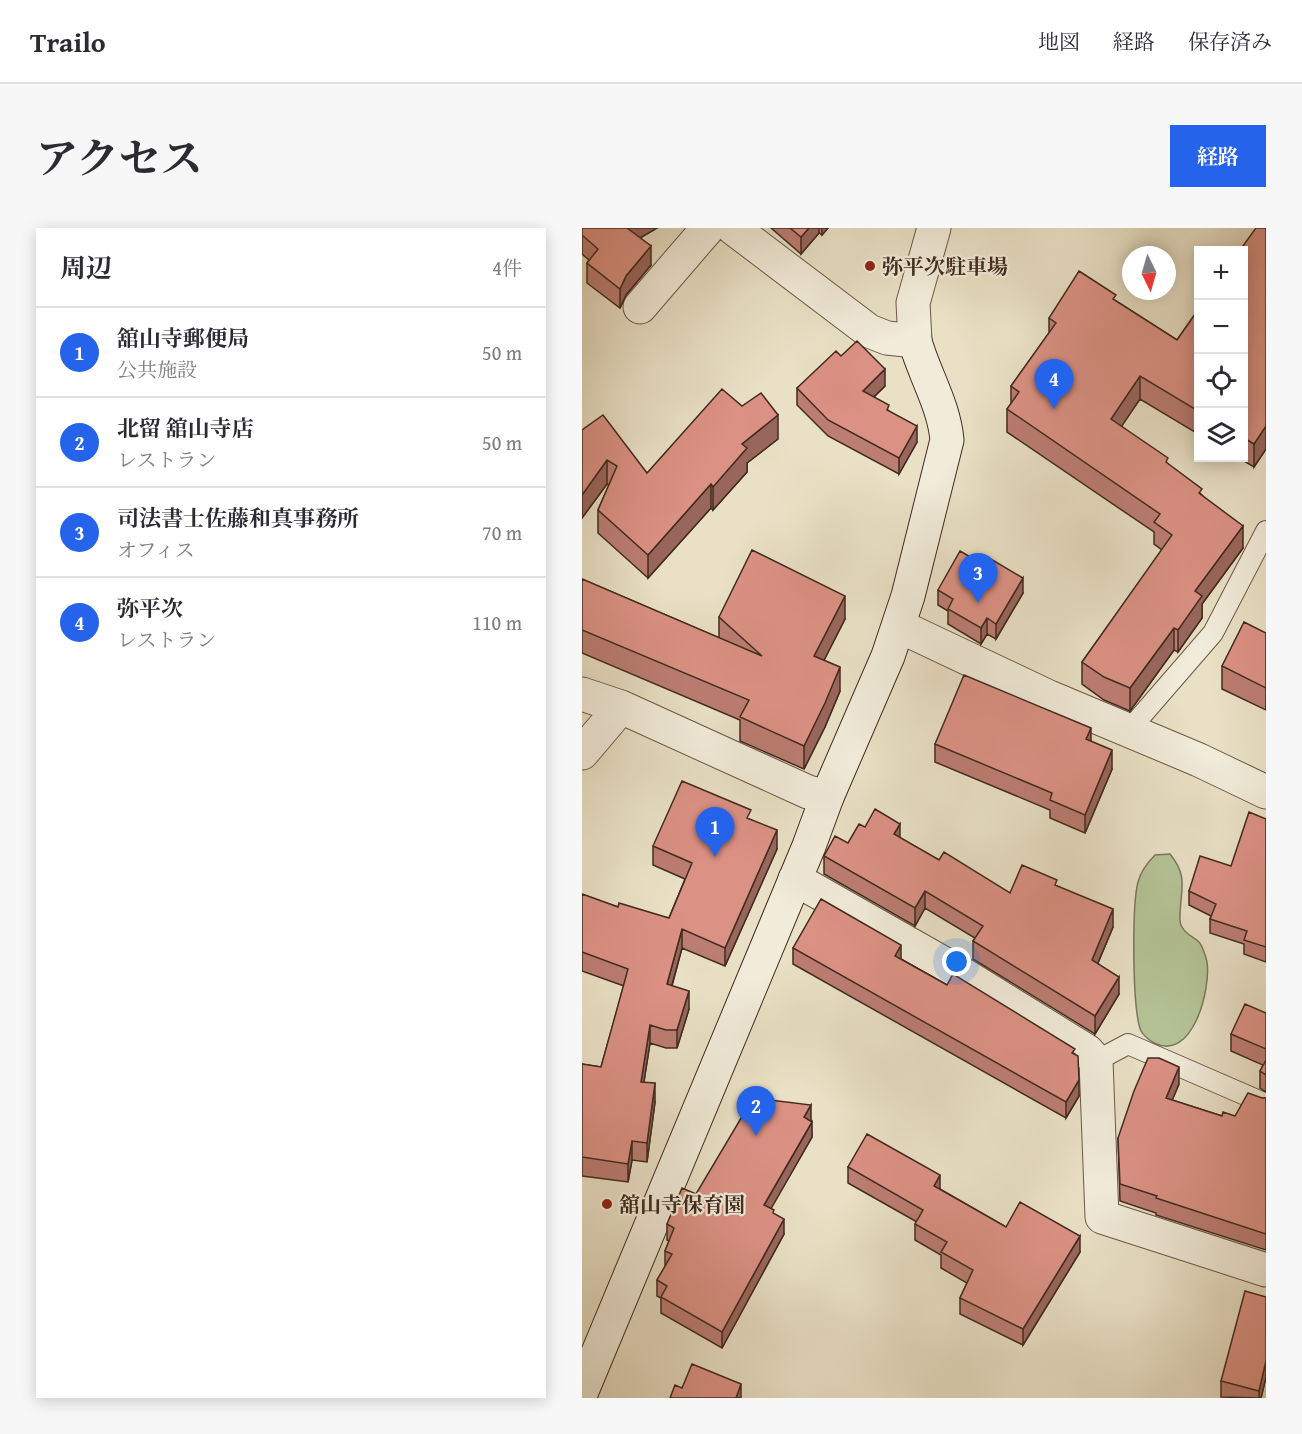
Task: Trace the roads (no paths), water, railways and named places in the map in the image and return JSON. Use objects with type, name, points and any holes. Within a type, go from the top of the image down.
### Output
[{"type":"street","points":[[640,307],[708,228]]},
{"type":"street","points":[[733,228],[869,331],[887,338],[915,341]]},
{"type":"street","points":[[582,1391],[899,626],[947,440],[942,414],[915,341],[913,303],[934,228]]},
{"type":"street","points":[[899,626],[1049,697],[1199,760],[1266,792]]},
{"type":"street","points":[[582,694],[621,707],[808,792],[827,798]]},
{"type":"street","points":[[582,753],[621,707]]},
{"type":"street","points":[[795,879],[964,975],[1087,1051],[1096,1061],[1102,1217],[1266,1270]]},
{"type":"lane","points":[[1129,730],[1213,633],[1260,557],[1266,531]]},
{"type":"lane","points":[[1096,1061],[1128,1044],[1266,1104]]},
{"type":"place","name":"弥平次駐車場","points":[[870,266]]},
{"type":"place","name":"弥平次","points":[[1054,409]]},
{"type":"place","name":"司法書士佐藤和真事務所","points":[[978,603]]},
{"type":"place","name":"舘山寺郵便局","points":[[715,857]]},
{"type":"place","name":"北留 舘山寺店","points":[[756,1136]]},
{"type":"place","name":"舘山寺保育園","points":[[607,1204]]}]
